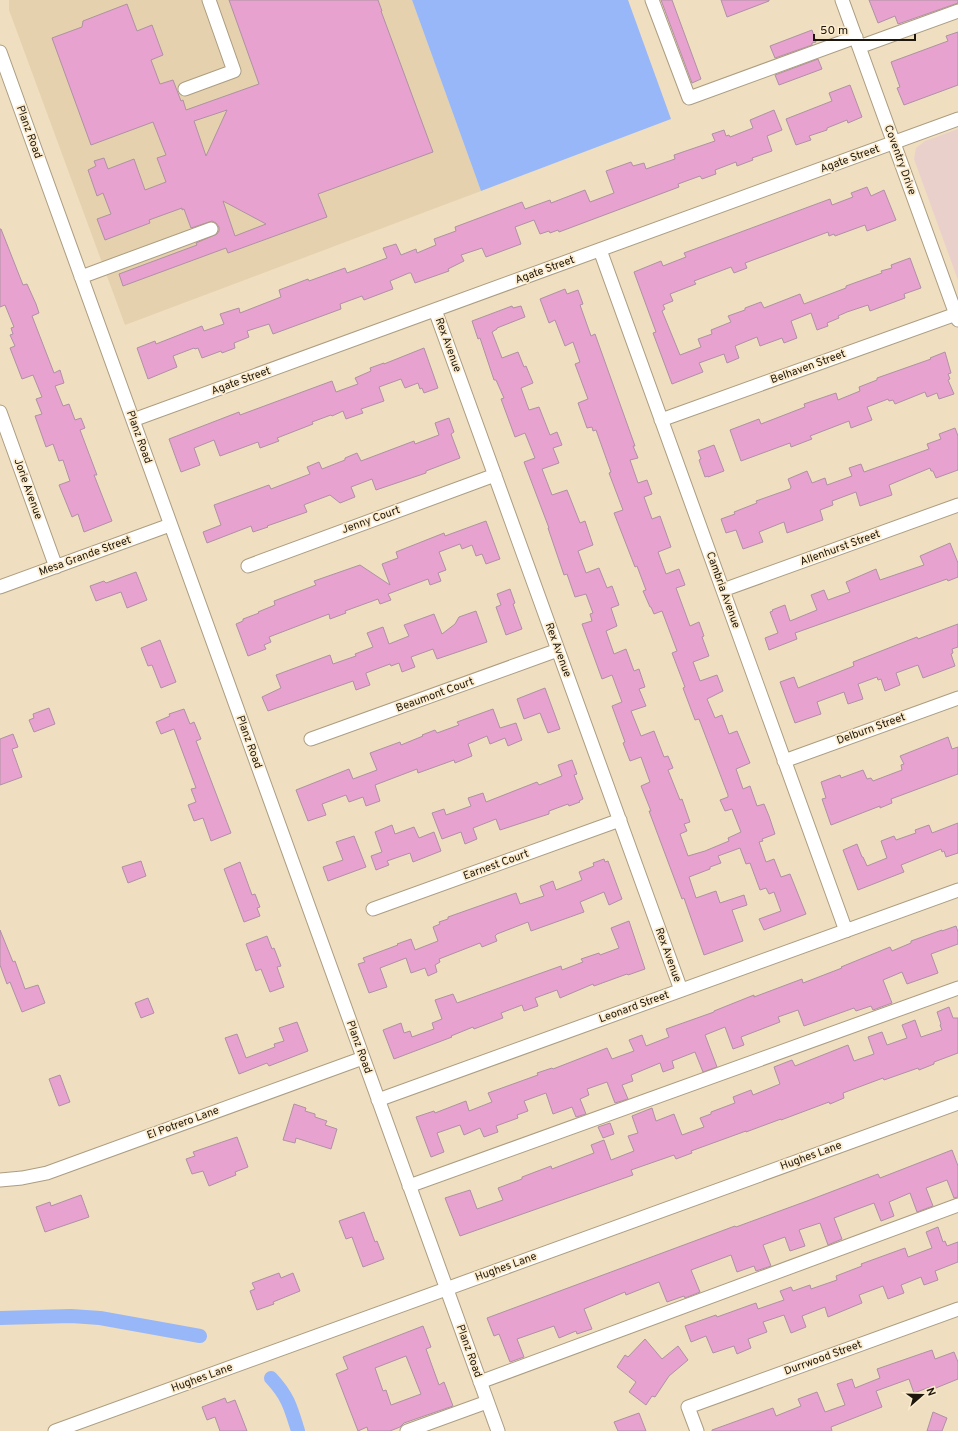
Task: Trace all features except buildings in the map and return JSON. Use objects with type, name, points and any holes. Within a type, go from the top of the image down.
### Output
[{"type":"street","points":[[185,89],[234,71],[209,0]]},
{"type":"street","points":[[652,0],[689,98],[858,42],[958,11]]},
{"type":"street","name":"Coventry Drive","points":[[842,0],[957,317]]},
{"type":"street","name":"Planz Road","points":[[0,52],[498,1431]]},
{"type":"street","name":"Agate Street","points":[[133,420],[958,119]]},
{"type":"street","points":[[81,277],[211,229]]},
{"type":"street","name":"Cambria Avenue","points":[[600,250],[846,931]]},
{"type":"street","name":"Rex Avenue","points":[[436,310],[681,990]]},
{"type":"street","name":"Belhaven Street","points":[[661,420],[957,317]]},
{"type":"street","name":"Jorie Avenue","points":[[0,412],[56,567]]},
{"type":"street","name":"Jenny Court","points":[[248,566],[495,475]]},
{"type":"street","name":"Allenhurst Street","points":[[723,590],[958,505]]},
{"type":"street","name":"Mesa Grande Street","points":[[0,587],[170,525]]},
{"type":"street","name":"Beaumont Court","points":[[311,739],[558,650]]},
{"type":"street","name":"Delburn Street","points":[[784,760],[958,698]]},
{"type":"street","name":"Earnest Court","points":[[373,909],[620,820]]},
{"type":"street","name":"Leonard Street","points":[[378,1100],[958,890]]},
{"type":"street","points":[[409,1186],[958,988]]},
{"type":"street","name":"El Potrero Lane","points":[[0,1180],[22,1178],[47,1173],[363,1058]]},
{"type":"street","name":"Hughes Lane","points":[[55,1431],[958,1102]]},
{"type":"street","points":[[480,1382],[958,1205]]},
{"type":"street","name":"Durrwood Street","points":[[697,1431],[688,1407],[958,1309]]},
{"type":"street","points":[[407,1431],[422,1428],[487,1402]]},
{"type":"shaded area","points":[[9,0],[412,0],[481,191],[125,325],[9,10]]},
{"type":"shaded area","points":[[958,129],[958,280],[914,159],[916,148],[925,141]]},
{"type":"water","points":[[412,0],[628,0],[671,119],[481,191]]},
{"type":"waterway","points":[[0,1318],[71,1316],[100,1318],[200,1336]]},
{"type":"waterway","points":[[271,1378],[285,1397],[298,1431]]}]
